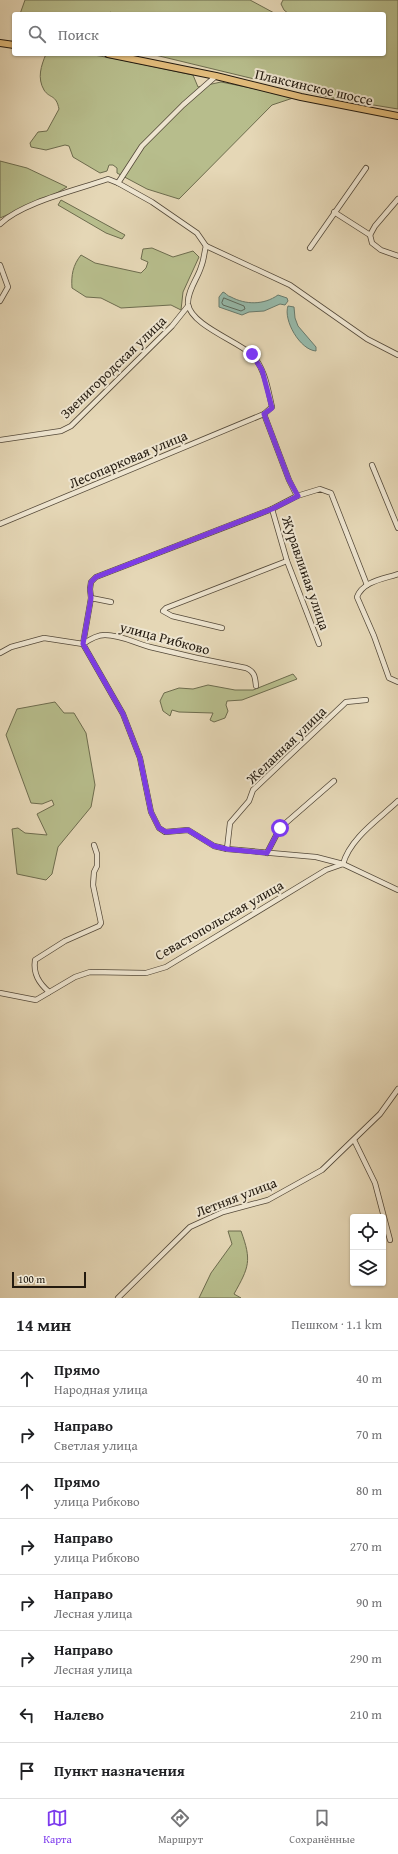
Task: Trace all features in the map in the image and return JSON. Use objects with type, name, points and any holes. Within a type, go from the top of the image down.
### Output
[{"type":"main road","points":[[0,43],[12,44]]},
{"type":"main road","name":"Плаксинское шоссе","points":[[118,56],[216,76],[307,98],[398,116]]},
{"type":"street","points":[[118,183],[142,146],[183,105],[216,76]]},
{"type":"street","points":[[310,248],[366,168]]},
{"type":"street","points":[[0,224],[28,206],[108,180],[118,183],[152,202],[197,233],[206,246],[290,285],[367,339],[398,355]]},
{"type":"street","points":[[398,199],[375,226],[370,235],[372,243],[381,250],[398,256]]},
{"type":"street","points":[[334,212],[370,235]]},
{"type":"street","points":[[206,246],[202,266],[188,298],[188,306],[199,320],[252,354],[262,370],[272,408],[264,414],[289,480],[298,496]]},
{"type":"street","points":[[0,265],[8,287],[0,300]]},
{"type":"street","name":"Звенигородская улица","points":[[0,440],[61,431],[71,426],[172,326],[188,306]]},
{"type":"street","name":"Лесопарковая улица","points":[[0,524],[264,414]]},
{"type":"street","points":[[372,465],[398,528]]},
{"type":"street","points":[[367,585],[331,493],[320,489],[298,496],[272,509],[96,577],[91,582],[91,598],[83,644],[123,714],[140,758],[151,812],[159,828],[166,832],[188,830],[214,846],[227,849],[316,857],[343,864],[398,890]]},
{"type":"street","name":"Журавлиная улица","points":[[272,509],[287,562],[319,644]]},
{"type":"street","points":[[222,628],[172,616],[163,611],[166,608],[287,562]]},
{"type":"street","points":[[398,574],[367,585],[360,589],[357,597],[374,636],[389,678],[398,682]]},
{"type":"street","points":[[91,598],[111,602]]},
{"type":"street","name":"улица Рибково","points":[[83,644],[92,638],[104,634],[125,637],[141,644],[185,656],[246,668],[252,671],[256,686]]},
{"type":"street","points":[[0,653],[11,647],[44,638],[83,644]]},
{"type":"street","name":"Желанная улица","points":[[227,849],[230,823],[249,801],[253,790],[346,702],[366,700]]},
{"type":"street","points":[[267,853],[280,828],[334,782]]},
{"type":"street","points":[[343,864],[345,856],[355,840],[398,801]]},
{"type":"street","points":[[49,992],[37,978],[34,965],[35,960],[65,941],[99,926],[101,923],[93,885],[93,877],[97,866],[97,854],[94,845]]},
{"type":"street","name":"Севастопольская улица","points":[[0,993],[36,1000],[75,977],[90,972],[146,972],[166,967],[326,870],[343,864]]},
{"type":"street","name":"Летняя улица","points":[[118,1298],[190,1227],[223,1212],[268,1200],[322,1170],[380,1114],[398,1088]]},
{"type":"street","points":[[354,1140],[376,1183],[390,1240]]},
{"type":"green space","points":[[25,0],[250,0],[272,12],[111,12],[21,12]]},
{"type":"green space","points":[[283,0],[398,0],[398,109],[337,99],[159,56],[386,56],[386,12],[286,12],[281,4]]},
{"type":"green space","points":[[45,56],[100,56],[193,75],[198,87],[221,82],[296,97],[272,105],[179,199],[147,189],[117,173],[117,168],[113,165],[109,165],[107,171],[100,173],[73,157],[69,146],[65,145],[46,150],[31,147],[30,143],[38,132],[47,131],[59,109],[55,99],[46,93],[42,86],[40,76]]},
{"type":"green space","points":[[0,161],[27,168],[67,187],[55,194],[0,218]]},
{"type":"green space","points":[[61,200],[125,235],[122,239],[106,233],[58,205]]},
{"type":"green space","points":[[152,248],[173,257],[193,251],[199,257],[183,292],[181,310],[171,305],[121,308],[101,298],[86,297],[72,288],[73,270],[81,255],[95,263],[141,273],[146,268],[148,262],[141,259],[143,249]]},
{"type":"green space","points":[[293,674],[297,679],[242,700],[227,701],[226,705],[228,711],[225,718],[214,722],[210,720],[213,713],[179,712],[172,710],[170,716],[163,711],[160,701],[164,693],[179,688],[193,689],[208,685],[235,690],[253,690]]},
{"type":"green space","points":[[55,702],[64,713],[74,713],[86,733],[95,785],[91,807],[58,847],[52,874],[46,880],[17,874],[12,829],[18,828],[25,833],[47,835],[37,814],[54,805],[52,800],[42,804],[31,803],[6,735],[17,709]]},
{"type":"green space","points":[[228,1231],[241,1231],[247,1250],[248,1257],[246,1270],[234,1294],[241,1298],[199,1298],[211,1273],[232,1244]]},
{"type":"water","points":[[223,292],[237,300],[249,303],[267,301],[278,295],[287,298],[288,301],[285,305],[280,304],[264,311],[249,312],[242,315],[219,307],[219,297]]},
{"type":"water","points":[[288,306],[294,307],[295,318],[298,326],[316,347],[316,351],[304,346],[294,333],[288,319]]},
{"type":"route","points":[[252,354],[262,370],[272,408],[264,414],[289,480],[298,496],[272,509],[96,577],[91,582],[91,598],[83,644],[123,714],[140,758],[151,812],[159,828],[166,832],[188,830],[214,846],[227,849],[267,853],[280,828]]}]
